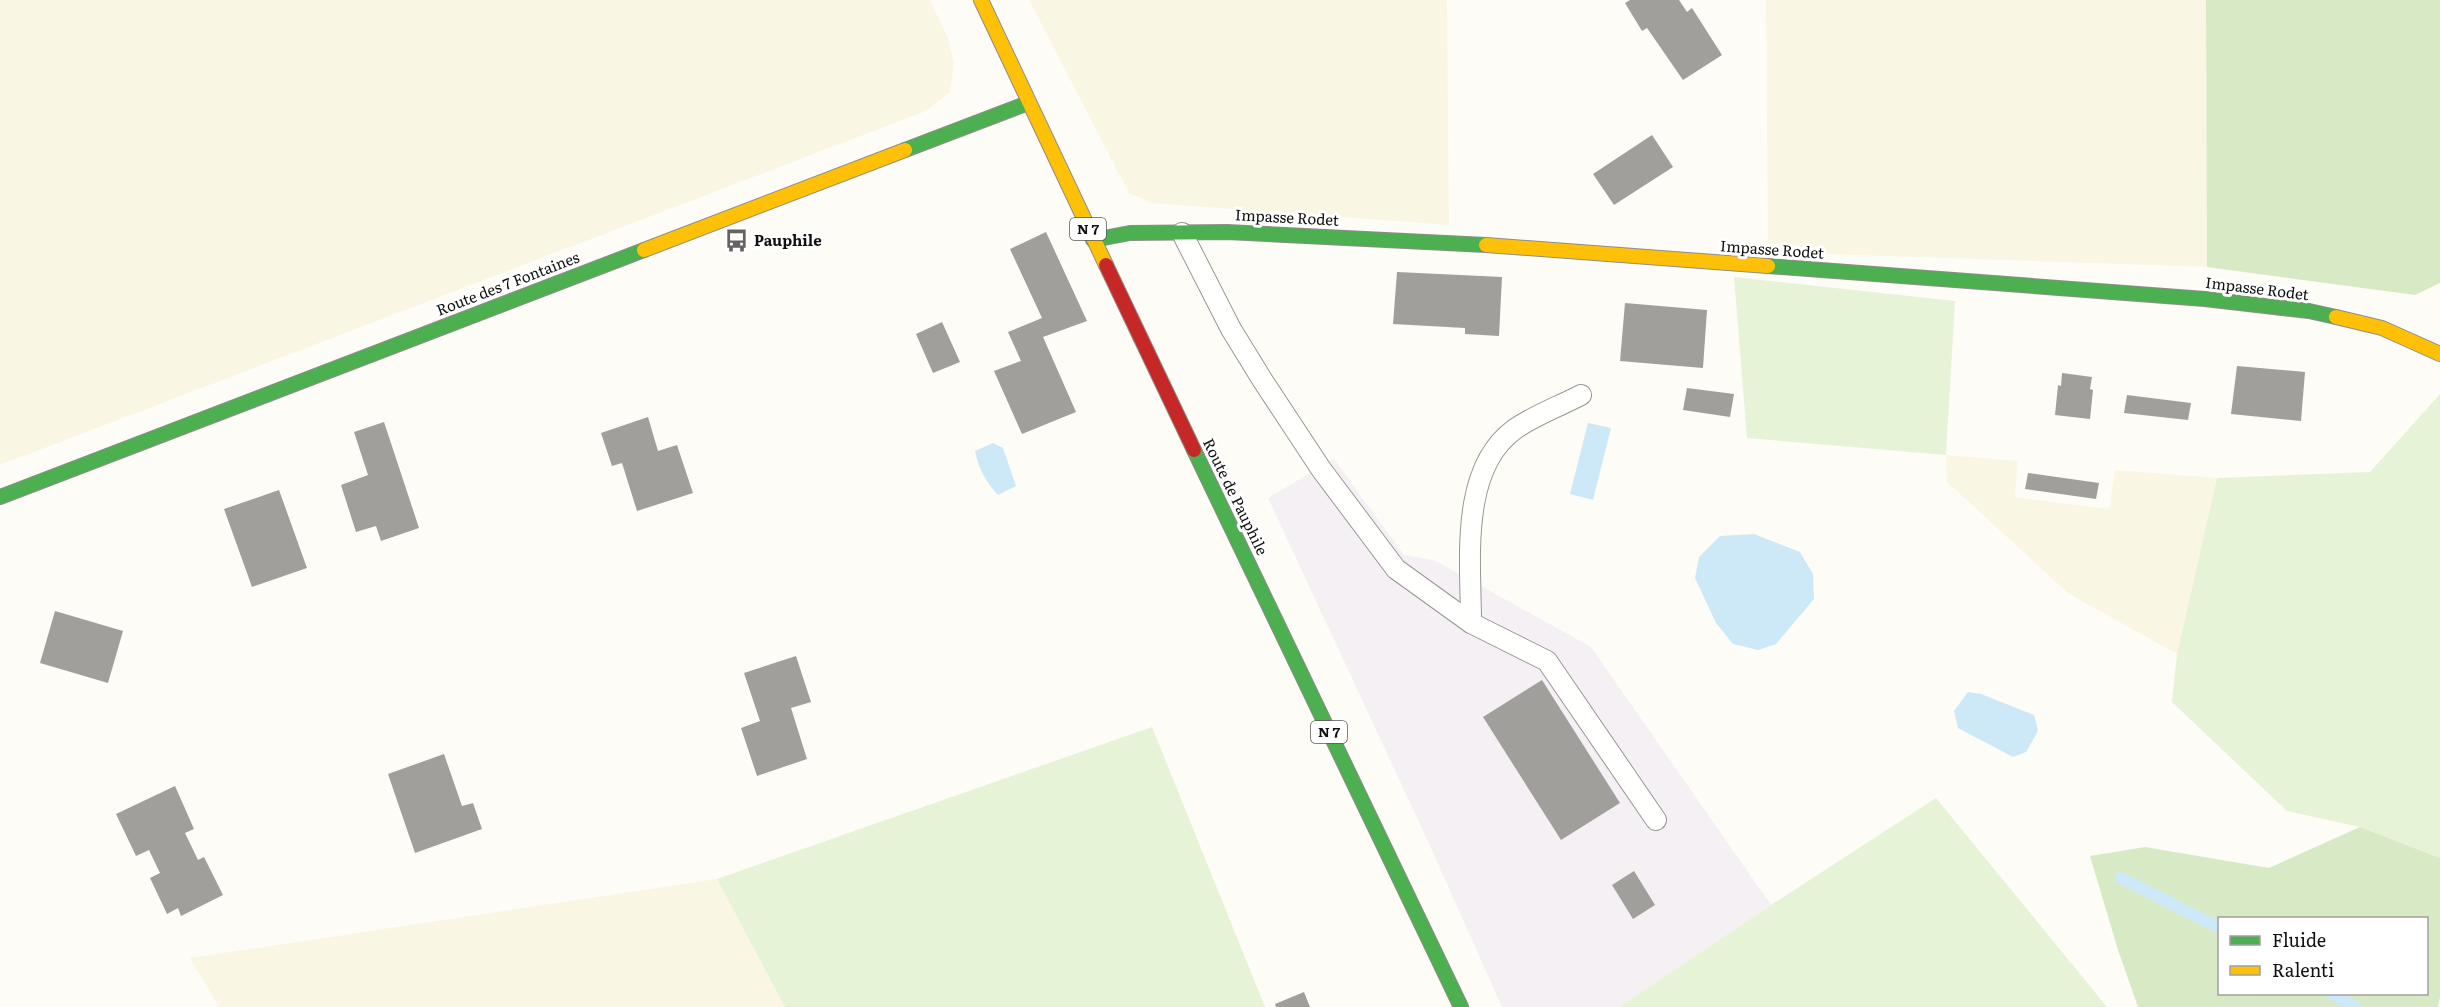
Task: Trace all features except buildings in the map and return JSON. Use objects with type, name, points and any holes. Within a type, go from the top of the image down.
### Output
[{"type":"street","name":"Route de Pauphile","points":[[981,0],[1093,240],[1461,1007]]},
{"type":"street","name":"Route des 7 Fontaines","points":[[0,497],[1028,103]]},
{"type":"street","name":"Impasse Rodet","points":[[1093,240],[1130,233],[1227,232],[1516,247],[2205,299],[2309,311],[2382,328],[2440,354]]},
{"type":"lane","points":[[1182,233],[1237,338],[1263,381],[1328,478],[1396,569],[1471,623],[1547,661],[1656,820]]},
{"type":"lane","points":[[1471,623],[1471,519],[1483,470],[1495,447],[1516,429],[1581,395]]},
{"type":"shaded area","points":[[0,0],[930,0],[948,38],[954,64],[950,92],[926,111],[0,465]]},
{"type":"shaded area","points":[[1029,0],[1447,0],[1449,225],[1151,203],[1129,193]]},
{"type":"shaded area","points":[[1766,0],[2206,0],[2207,267],[1768,252]]},
{"type":"shaded area","points":[[1946,455],[2018,461],[2015,497],[2109,509],[2115,470],[2217,478],[2177,654],[2069,594],[1947,482]]},
{"type":"shaded area","points":[[1334,459],[1404,555],[1434,560],[1591,647],[1771,905],[1619,1007],[1502,1007],[1426,837],[1268,498]]},
{"type":"shaded area","points":[[717,879],[785,1007],[219,1007],[190,958]]},
{"type":"green space","points":[[2206,0],[2440,0],[2440,283],[2415,295],[2207,267]]},
{"type":"green space","points":[[1734,277],[1955,301],[1946,455],[1747,438]]},
{"type":"green space","points":[[2440,394],[2440,858],[2360,827],[2287,811],[2172,702],[2177,654],[2217,478],[2370,472]]},
{"type":"green space","points":[[1152,727],[1265,1007],[785,1007],[717,879]]},
{"type":"green space","points":[[1936,798],[2107,1007],[1619,1007],[1771,905]]},
{"type":"green space","points":[[2360,827],[2440,858],[2440,997],[2438,1007],[2138,1007],[2090,856],[2145,847],[2269,868]]},
{"type":"water","points":[[1588,423],[1611,428],[1593,500],[1570,494]]},
{"type":"water","points":[[993,443],[1003,448],[1016,486],[998,495],[983,474],[975,451]]},
{"type":"water","points":[[1754,534],[1800,552],[1813,574],[1814,599],[1776,644],[1758,650],[1733,644],[1716,623],[1695,578],[1699,557],[1720,536]]},
{"type":"water","points":[[1968,692],[1981,694],[2034,715],[2038,731],[2026,752],[2013,757],[1958,728],[1954,711]]},
{"type":"waterway","points":[[2121,878],[2218,927]]},
{"type":"waterway","points":[[2334,995],[2355,1007]]},
{"type":"traffic: fast","points":[[905,150],[1028,103]]},
{"type":"traffic: fast","points":[[1093,240],[1130,233],[1227,232],[1486,245]]},
{"type":"traffic: fast","points":[[0,497],[644,250]]},
{"type":"traffic: fast","points":[[1768,266],[2205,299],[2309,311],[2336,317]]},
{"type":"traffic: fast","points":[[1194,450],[1461,1007]]},
{"type":"traffic: slow","points":[[981,0],[1106,265]]},
{"type":"traffic: slow","points":[[644,250],[905,150]]},
{"type":"traffic: slow","points":[[1486,245],[1768,266]]},
{"type":"traffic: slow","points":[[2336,317],[2382,328],[2440,354]]},
{"type":"traffic: jam","points":[[1106,265],[1194,450]]},
{"type":"place","name":"Pauphile","points":[[736,241]]}]
